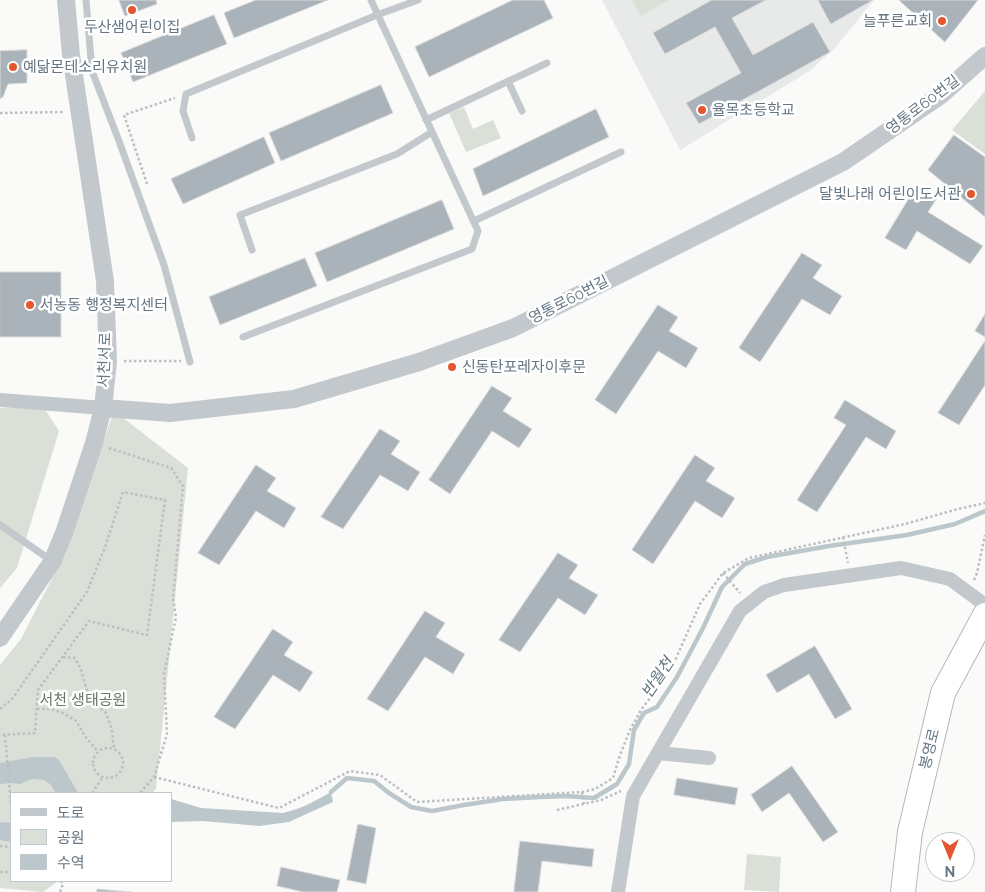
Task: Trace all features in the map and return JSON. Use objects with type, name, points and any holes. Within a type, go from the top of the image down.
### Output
[{"type":"highway","name":"봉영로","points":[[904,892],[910,832],[944,693],[985,614]]},
{"type":"street","name":"서천서로","points":[[0,638],[52,562],[64,532],[94,443],[103,408],[108,361],[105,281],[79,112],[66,0]]},
{"type":"street","name":"영통로60번길","points":[[103,408],[170,413],[294,399],[419,362],[513,328],[843,162],[941,95],[985,56]]},
{"type":"street","points":[[0,400],[103,408]]},
{"type":"street","points":[[618,892],[633,796],[740,612],[764,592],[784,585],[901,568],[950,579],[985,605]]},
{"type":"street","points":[[658,753],[709,758]]},
{"type":"lane","points":[[86,0],[92,71],[164,265],[190,362]]},
{"type":"lane","points":[[243,337],[472,249],[478,231],[474,221],[371,0]]},
{"type":"lane","points":[[192,138],[183,111],[186,94],[418,0]]},
{"type":"lane","points":[[426,120],[547,63]]},
{"type":"lane","points":[[508,81],[522,111]]},
{"type":"lane","points":[[252,250],[240,215],[397,154],[432,132]]},
{"type":"lane","points":[[474,221],[621,152]]},
{"type":"lane","points":[[0,525],[52,562]]},
{"type":"path","points":[[149,189],[124,115],[186,94]]},
{"type":"path","points":[[0,113],[79,112]]},
{"type":"path","points":[[108,361],[190,362]]},
{"type":"path","points":[[94,443],[171,468],[183,486],[173,598],[176,617],[164,674],[167,734],[154,777],[141,792]]},
{"type":"path","points":[[0,709],[12,699],[87,592],[123,492],[165,500],[147,635],[90,621],[38,690],[35,733],[0,736]]},
{"type":"path","points":[[154,777],[279,808],[350,771],[380,775],[417,802],[582,792],[595,789],[613,778],[630,730],[641,710],[670,672],[700,604],[723,573],[749,558],[904,524],[985,503]]},
{"type":"path","points":[[977,573],[985,535]]},
{"type":"path","points":[[843,537],[850,575]]},
{"type":"path","points":[[723,573],[741,594]]},
{"type":"path","points":[[63,657],[75,658],[82,669],[86,688],[93,702],[106,714],[112,730],[114,749]]},
{"type":"path","points":[[37,709],[51,709],[63,712],[76,721],[98,752]]},
{"type":"path","points":[[5,735],[10,793]]},
{"type":"path","points":[[107,748],[114,749],[120,753],[123,766],[118,774],[109,778],[99,775],[93,766],[93,761],[98,752],[107,748]]},
{"type":"path","points":[[93,792],[103,777]]},
{"type":"path","points":[[557,810],[601,800],[623,790],[633,796]]},
{"type":"path","points":[[582,792],[584,804]]},
{"type":"shaded area","name":"율목초등학교","points":[[602,0],[874,0],[835,48],[811,70],[680,150]]},
{"type":"green space","points":[[632,0],[668,0],[641,16]]},
{"type":"green space","points":[[985,91],[985,154],[952,130]]},
{"type":"green space","points":[[464,107],[473,129],[493,120],[501,138],[466,152],[449,113]]},
{"type":"green space","points":[[0,408],[44,408],[59,431],[17,568],[0,588]]},
{"type":"green space","name":"서천 생태공원","points":[[114,411],[188,468],[156,789],[153,792],[10,792],[10,882],[57,882],[43,892],[0,888],[0,665],[21,639],[63,557]]},
{"type":"green space","points":[[747,854],[781,857],[779,892],[744,890]]},
{"type":"water","points":[[33,757],[54,757],[59,760],[77,792],[55,792],[50,784],[44,780],[32,779],[20,784],[0,784],[0,763]]},
{"type":"water","points":[[331,792],[333,802],[289,822],[259,826],[203,821],[172,822],[172,799],[201,808],[283,813],[314,802]]},
{"type":"water","points":[[0,822],[10,823],[10,842],[0,840]]},
{"type":"building","name":"두산샘어린이집","points":[[119,0],[156,0],[157,4],[125,16]]},
{"type":"building","points":[[256,0],[328,0],[234,38],[224,13]]},
{"type":"building","points":[[513,0],[544,0],[553,18],[429,77],[415,47]]},
{"type":"building","points":[[712,0],[766,0],[732,18],[753,55],[813,22],[830,52],[699,124],[686,103],[741,73],[715,27],[665,54],[653,33]]},
{"type":"building","points":[[818,0],[873,0],[831,24]]},
{"type":"building","name":"늘푸른교회","points":[[899,0],[978,0],[945,42]]},
{"type":"building","points":[[214,15],[227,44],[133,82],[121,53]]},
{"type":"building","name":"예닮몬테소리유치원","points":[[27,50],[27,83],[8,84],[3,97],[0,99],[0,51]]},
{"type":"building","points":[[381,85],[393,113],[281,161],[269,133]]},
{"type":"building","points":[[596,109],[609,137],[483,196],[473,169]]},
{"type":"building","name":"달빛나래 어린이도서관","points":[[954,135],[985,157],[985,217],[928,170]]},
{"type":"building","points":[[264,137],[275,163],[183,204],[171,179]]},
{"type":"building","points":[[916,187],[937,198],[928,212],[983,246],[970,264],[917,231],[906,250],[885,238]]},
{"type":"building","points":[[442,200],[454,229],[327,282],[315,253]]},
{"type":"building","points":[[802,253],[822,265],[813,278],[842,296],[830,315],[802,299],[760,362],[739,348]]},
{"type":"building","points":[[305,258],[317,286],[220,325],[209,297]]},
{"type":"building","name":"서농동 행정복지센터","points":[[0,272],[61,272],[61,337],[0,337]]},
{"type":"building","points":[[658,305],[678,317],[669,331],[698,348],[686,368],[658,351],[616,414],[595,400]]},
{"type":"building","points":[[985,314],[985,337],[975,331]]},
{"type":"building","points":[[985,341],[985,385],[959,425],[938,413]]},
{"type":"building","points":[[492,386],[512,398],[503,411],[532,429],[519,448],[492,431],[450,494],[429,480]]},
{"type":"building","points":[[845,400],[896,431],[886,449],[866,437],[817,512],[797,500],[846,425],[834,418]]},
{"type":"building","points":[[380,429],[400,441],[391,454],[420,472],[408,491],[380,475],[343,529],[321,517]]},
{"type":"building","points":[[695,455],[715,468],[706,481],[735,498],[722,518],[695,501],[653,564],[632,550]]},
{"type":"building","points":[[256,465],[276,478],[267,491],[296,508],[284,528],[256,511],[219,565],[198,553]]},
{"type":"building","points":[[558,553],[578,565],[569,578],[598,595],[585,615],[558,598],[520,652],[499,640]]},
{"type":"building","points":[[425,611],[445,623],[436,637],[465,654],[453,674],[425,657],[388,711],[367,699]]},
{"type":"building","points":[[273,629],[293,642],[284,655],[313,672],[300,692],[273,675],[235,729],[214,717]]},
{"type":"building","points":[[815,646],[852,709],[835,719],[809,674],[777,693],[766,675]]},
{"type":"building","points":[[792,766],[838,832],[823,842],[789,793],[762,812],[751,795]]},
{"type":"building","points":[[677,778],[738,788],[735,805],[674,795]]},
{"type":"building","points":[[358,824],[376,828],[366,884],[347,880]]},
{"type":"building","points":[[520,841],[594,849],[592,867],[542,861],[538,892],[514,892]]},
{"type":"building","points":[[281,867],[340,880],[337,892],[303,892],[277,886]]},
{"type":"building","points":[[97,889],[131,892],[97,892]]},
{"type":"waterway","name":"반월천","points":[[331,792],[347,778],[374,781],[411,807],[432,811],[503,799],[566,796],[594,798],[617,784],[629,764],[634,730],[644,713],[657,707],[677,677],[722,587],[745,564],[767,557],[907,535],[955,524],[985,511]]},
{"type":"place","name":"두산샘어린이집","points":[[132,10]]},
{"type":"place","name":"늘푸른교회","points":[[942,21]]},
{"type":"place","name":"예닮몬테소리유치원","points":[[13,67]]},
{"type":"place","name":"율목초등학교","points":[[702,110]]},
{"type":"place","name":"달빛나래 어린이도서관","points":[[971,194]]},
{"type":"place","name":"서농동 행정복지센터","points":[[30,305]]},
{"type":"place","name":"신동탄포레자이후문","points":[[452,367]]}]
